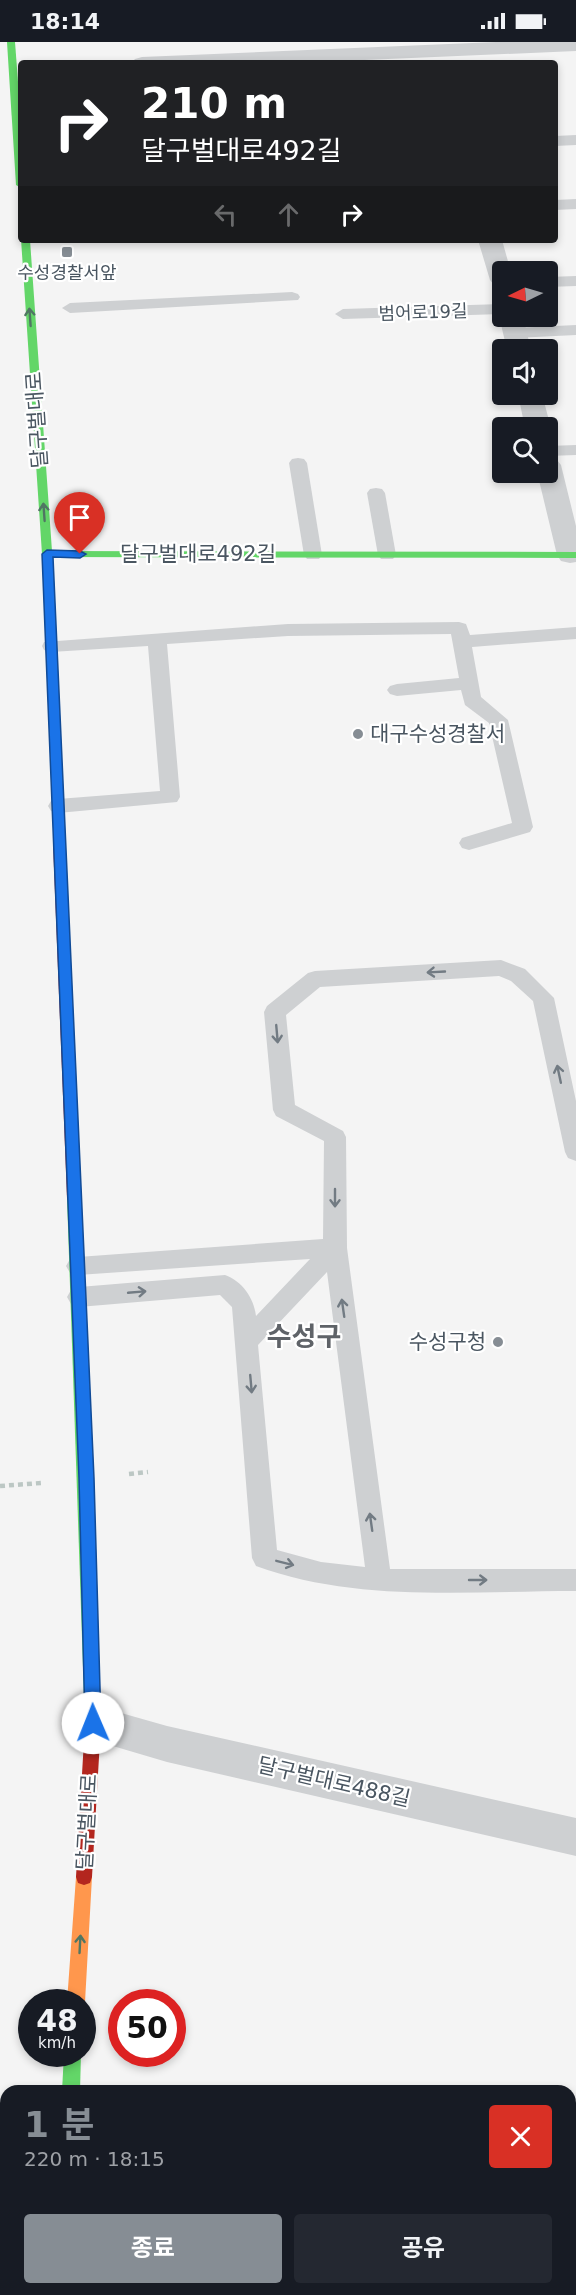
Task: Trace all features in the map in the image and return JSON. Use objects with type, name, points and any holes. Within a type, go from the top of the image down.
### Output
[{"type":"main road","points":[[11,42],[17,68],[18,97]]},
{"type":"main road","name":"달구벌대로","points":[[25,243],[47,554],[78,1266],[93,1723],[77,1989]]},
{"type":"main road","name":"달구벌대로492길","points":[[47,554],[573,555]]},
{"type":"main road","points":[[71,2085],[72,2067]]},
{"type":"street","points":[[222,60],[576,45]]},
{"type":"street","points":[[491,243],[496,261]]},
{"type":"street","points":[[553,483],[573,555]]},
{"type":"street","name":"달구벌대로488길","points":[[93,1723],[167,1744],[576,1837]]},
{"type":"lane","points":[[558,141],[576,140]]},
{"type":"lane","points":[[558,205],[576,204]]},
{"type":"lane","points":[[558,282],[576,281]]},
{"type":"lane","points":[[70,308],[292,297]]},
{"type":"lane","name":"범어로19길","points":[[343,314],[492,309]]},
{"type":"lane","points":[[515,333],[576,330]]},
{"type":"lane","points":[[558,451],[576,450]]},
{"type":"lane","points":[[298,463],[313,555]]},
{"type":"lane","points":[[376,493],[387,555]]},
{"type":"lane","points":[[51,646],[288,630],[459,628],[472,700],[498,720],[523,827],[469,843]]},
{"type":"lane","points":[[461,642],[576,633]]},
{"type":"lane","points":[[58,806],[170,797],[157,639]]},
{"type":"lane","points":[[397,690],[469,683]]},
{"type":"lane","points":[[379,1580],[335,1248],[335,1137],[284,1110],[275,1012],[315,979],[501,968],[518,975],[543,998],[576,1152]]},
{"type":"lane","points":[[78,1266],[335,1248]]},
{"type":"lane","points":[[247,1341],[335,1248]]},
{"type":"lane","points":[[79,1297],[225,1285],[243,1304],[265,1558],[321,1573],[379,1580],[576,1580]]},
{"type":"traffic: fast","points":[[11,42],[18,142]]},
{"type":"traffic: fast","points":[[25,243],[47,554],[59,843]]},
{"type":"traffic: fast","points":[[47,554],[576,555]]},
{"type":"traffic: fast","points":[[74,1198],[92,1697]]},
{"type":"traffic: fast","points":[[71,2085],[72,2067]]},
{"type":"traffic: slow","points":[[77,1989],[84,1877]]},
{"type":"traffic: jam","points":[[59,843],[74,1198]]},
{"type":"traffic: jam","points":[[84,1877],[93,1723],[92,1697]]},
{"type":"place","name":"수성경찰서앞","points":[[67,252]]},
{"type":"place","name":"대구수성경찰서","points":[[358,734]]},
{"type":"place","name":"수성구청","points":[[498,1342]]},
{"type":"district","name":"수성구","points":[[304,1336]]},
{"type":"route","points":[[80,554],[47,554],[86,1478],[93,1723]]}]
